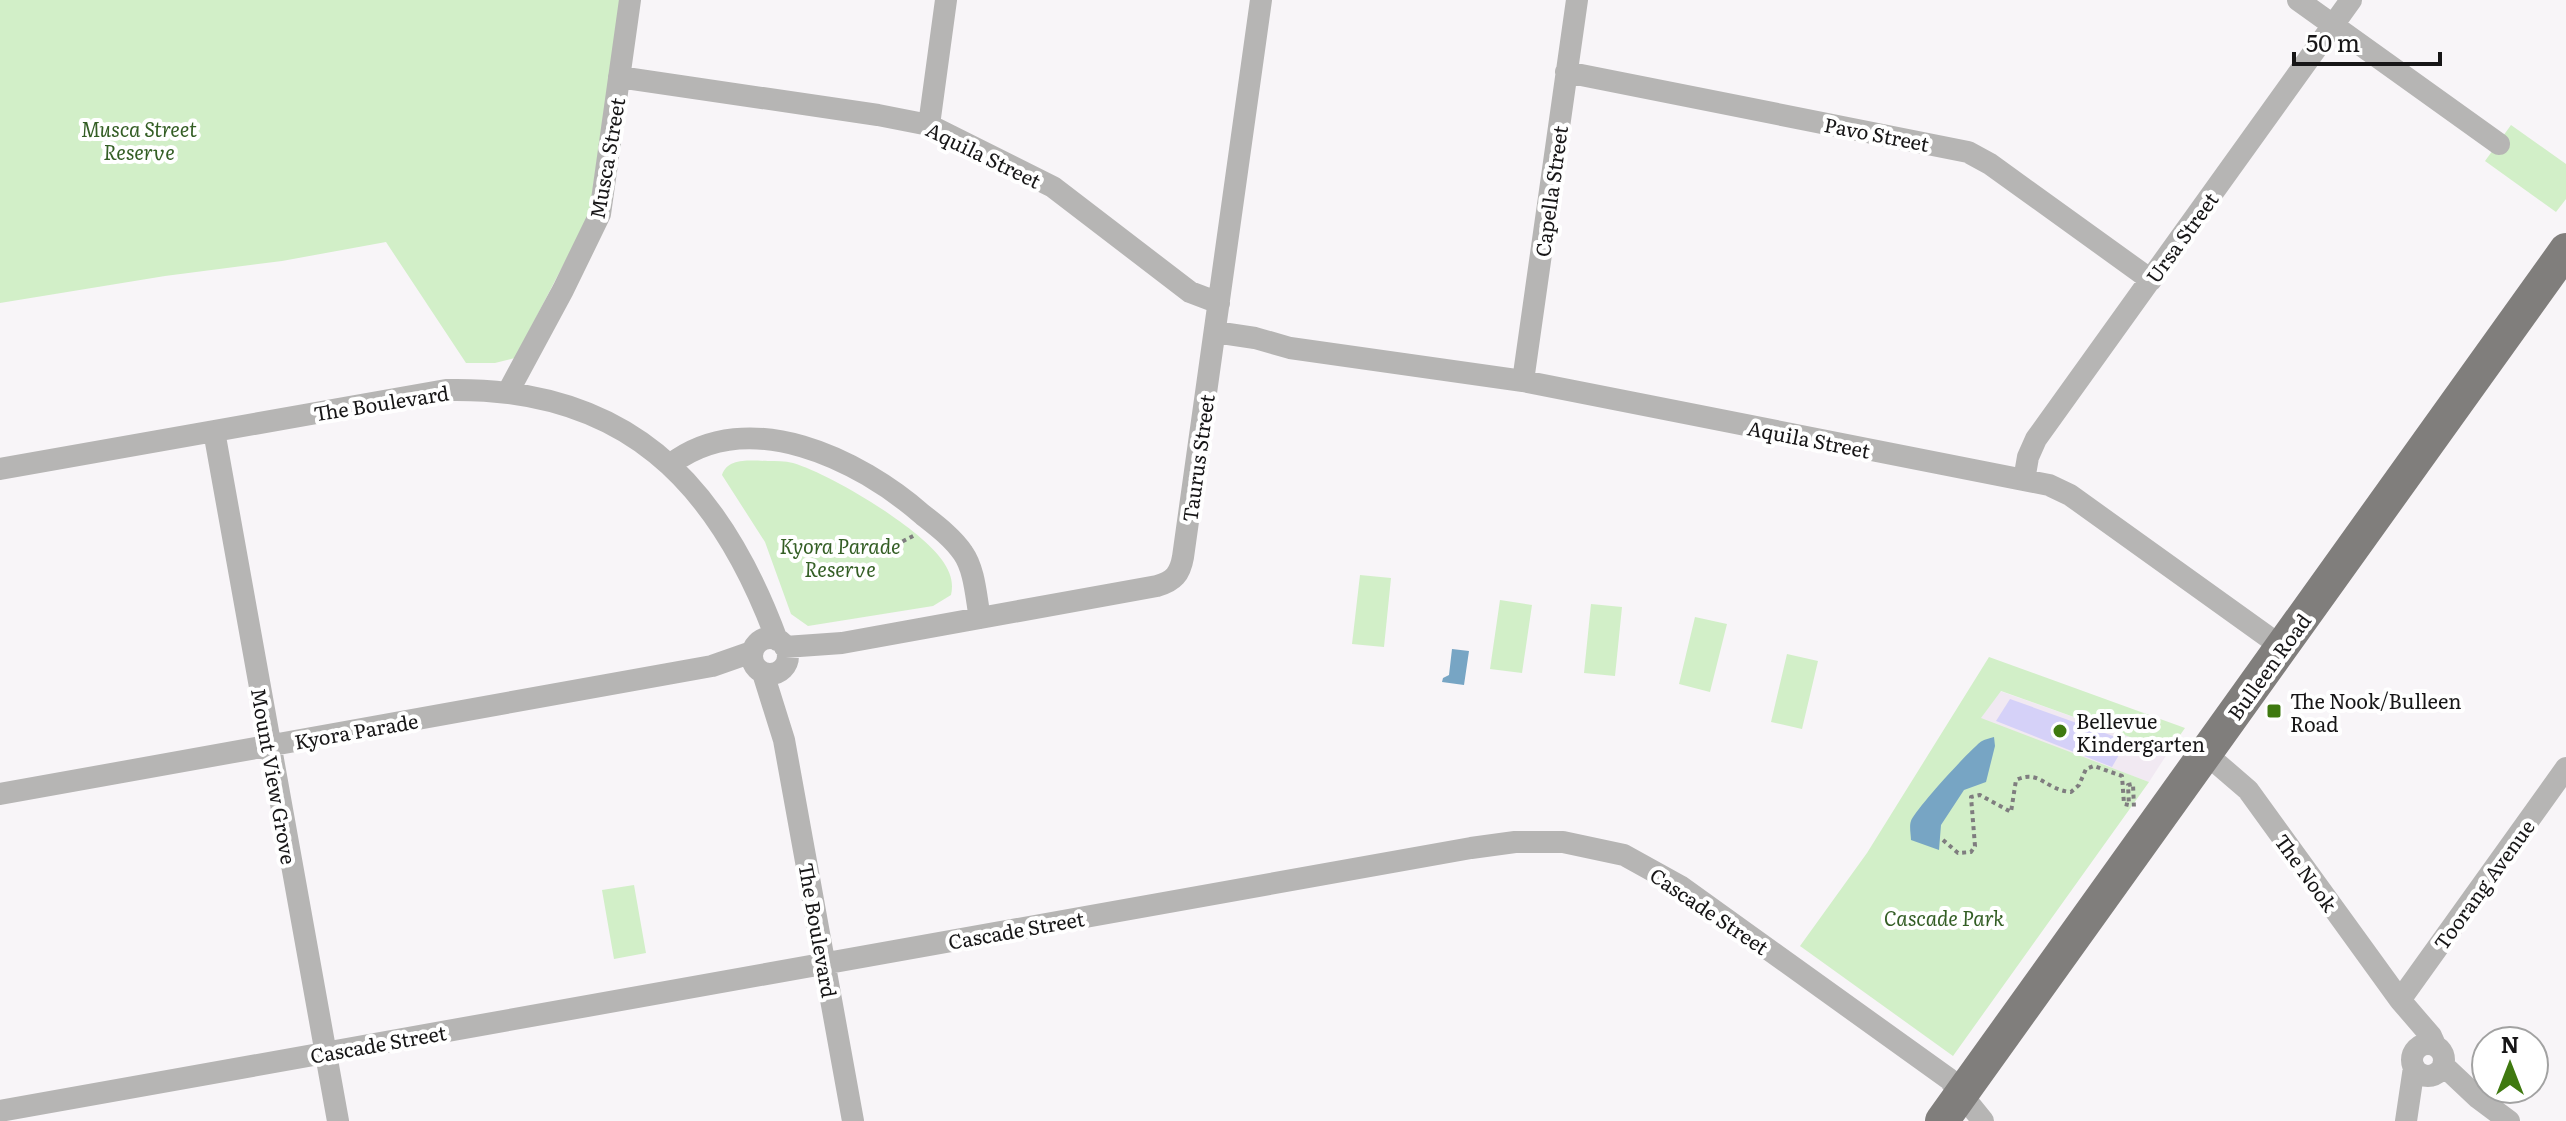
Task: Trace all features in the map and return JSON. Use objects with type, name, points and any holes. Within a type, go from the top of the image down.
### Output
[{"type":"main road","name":"Bulleen Road","points":[[1951,1108],[2566,250]]},
{"type":"street","name":"Musca Street","points":[[508,392],[595,228],[604,196],[630,0]]},
{"type":"street","points":[[929,125],[946,0]]},
{"type":"street","name":"Taurus Street","points":[[770,657],[1157,586],[1174,579],[1183,557],[1261,0]]},
{"type":"street","name":"Capella Street","points":[[1523,381],[1577,0]]},
{"type":"street","points":[[2298,0],[2499,144]]},
{"type":"street","name":"Ursa Street","points":[[2024,480],[2028,457],[2036,439],[2351,0]]},
{"type":"street","name":"Pavo Street","points":[[1566,72],[1968,152],[1990,164],[2151,280]]},
{"type":"street","name":"Aquila Street","points":[[619,77],[929,125],[1053,187],[1190,292],[1219,303]]},
{"type":"street","name":"Aquila Street","points":[[1214,338],[1252,348],[1290,348],[1523,381],[2058,488],[2282,647]]},
{"type":"street","name":"The Boulevard","points":[[0,469],[446,390],[508,392],[565,404],[624,431],[671,464],[707,503],[744,566],[770,657],[853,1121]]},
{"type":"street","name":"Mount View Grove","points":[[214,431],[338,1121]]},
{"type":"street","points":[[671,464],[705,446],[755,440],[808,446],[837,459],[895,492],[954,542],[969,564],[980,618]]},
{"type":"street","name":"Kyora Parade","points":[[0,794],[770,657]]},
{"type":"street","name":"The Nook","points":[[2205,753],[2248,790],[2400,1000],[2411,1030],[2429,1063]]},
{"type":"street","name":"Toorang Avenue","points":[[2400,1000],[2566,768]]},
{"type":"street","name":"Cascade Street","points":[[0,1111],[1471,848],[1515,842],[1563,842],[1624,855],[1680,886],[1942,1074],[1951,1108],[1983,1121]]},
{"type":"street","points":[[2407,1117],[2429,1063],[2509,1121]]},
{"type":"path","points":[[874,556],[917,534]]},
{"type":"path","points":[[1943,840],[1958,853],[1971,852],[1975,837],[1971,797],[1980,795],[2011,812],[2016,780],[2025,775],[2033,775],[2057,791],[2071,792],[2079,785],[2086,769],[2094,766],[2122,776],[2124,804],[2129,815]]},
{"type":"path","points":[[2124,804],[2129,805],[2128,785],[2133,784],[2134,808]]},
{"type":"shaded area","points":[[2000,691],[2169,751],[2149,782],[1980,719]]},
{"type":"green space","name":"Musca Street Reserve","points":[[0,0],[620,0],[590,209],[515,358],[495,363],[466,363],[386,242],[282,261],[0,303]]},
{"type":"green space","points":[[2511,125],[2566,164],[2566,199],[2556,212],[2485,161]]},
{"type":"green space","name":"Kyora Parade Reserve","points":[[790,462],[851,490],[915,533],[947,568],[951,577],[951,595],[933,606],[808,626],[791,614],[765,542],[722,475],[729,465],[735,463]]},
{"type":"green space","points":[[1360,575],[1391,578],[1384,647],[1352,644]]},
{"type":"green space","points":[[1500,600],[1532,605],[1522,673],[1490,669]]},
{"type":"green space","points":[[1591,604],[1622,607],[1615,676],[1584,673]]},
{"type":"green space","points":[[1695,617],[1727,624],[1710,692],[1679,684]]},
{"type":"green space","points":[[1787,654],[1818,661],[1802,729],[1771,722]]},
{"type":"green space","name":"Cascade Park","points":[[1989,657],[2185,728],[2169,751],[2001,691],[1981,718],[2149,782],[1953,1056],[1800,946],[1867,853]]},
{"type":"green space","points":[[634,885],[646,953],[614,959],[602,890]]},
{"type":"water","points":[[1452,649],[1469,651],[1464,685],[1442,682],[1449,675]]},
{"type":"water","points":[[1994,737],[1995,746],[1986,782],[1964,790],[1941,825],[1939,850],[1911,840],[1911,821],[1922,805],[1976,746]]},
{"type":"building","name":"Bellevue Kindergarten","points":[[2010,699],[2127,741],[2112,767],[1996,721]]},
{"type":"place","name":"The Nook/Bulleen Road","points":[[2274,711]]},
{"type":"place","name":"Bellevue Kindergarten","points":[[2060,731]]}]
